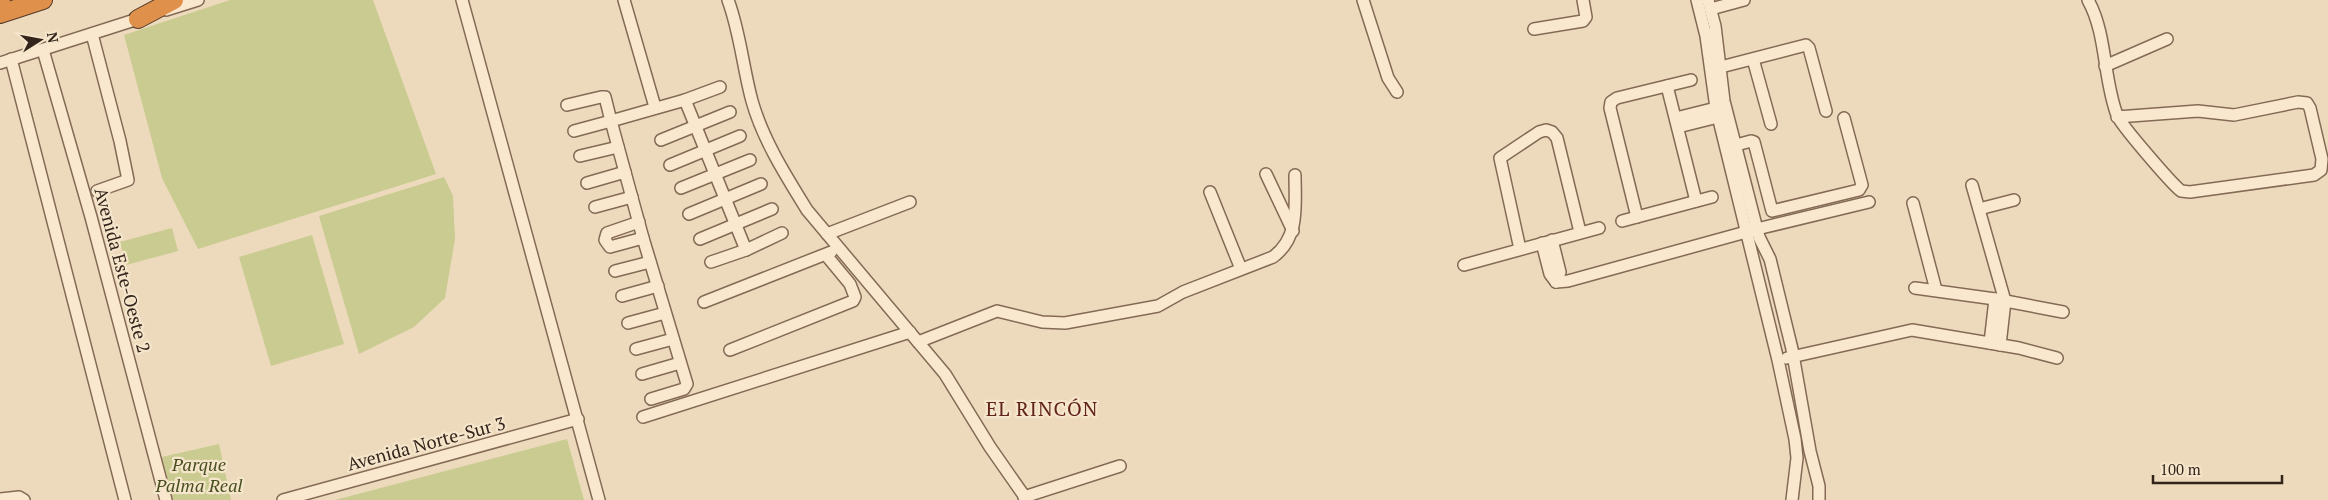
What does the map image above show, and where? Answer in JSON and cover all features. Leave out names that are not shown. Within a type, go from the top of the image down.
[{"type":"highway","points":[[0,14],[43,0]]},
{"type":"highway","points":[[138,19],[174,0]]},
{"type":"street","points":[[125,500],[6,61],[198,0]]},
{"type":"street","points":[[462,0],[599,500]]},
{"type":"street","points":[[624,0],[655,107]]},
{"type":"street","points":[[1363,0],[1388,78],[1397,92]]},
{"type":"street","points":[[1534,29],[1583,21],[1586,17],[1583,0]]},
{"type":"street","points":[[1697,0],[1724,101],[1731,146],[1752,231],[1795,439],[1797,458],[1792,500]]},
{"type":"street","points":[[1731,146],[1717,112],[1714,69],[1716,31],[1710,4],[1744,0]]},
{"type":"street","points":[[2088,0],[2098,24],[2105,66],[2117,117],[2181,191],[2190,192],[2314,175],[2321,170],[2322,159],[2307,102],[2298,102],[2234,115],[2198,111],[2117,117]]},
{"type":"street","points":[[732,1],[753,102],[775,156],[807,210],[945,374],[990,447],[1026,498],[1120,466]]},
{"type":"street","points":[[92,34],[120,141],[128,180],[97,191]]},
{"type":"street","points":[[2105,66],[2167,39]]},
{"type":"street","points":[[1714,69],[1806,45],[1809,48],[1826,111]]},
{"type":"street","name":"Avenida Este-Oeste 2","points":[[43,50],[91,217],[166,500]]},
{"type":"street","points":[[1753,58],[1771,124]]},
{"type":"street","points":[[1637,217],[1610,108],[1611,102],[1616,98],[1690,80]]},
{"type":"street","points":[[1667,86],[1696,201]]},
{"type":"street","points":[[574,131],[685,100],[720,87]]},
{"type":"street","points":[[567,105],[605,97],[643,238],[687,388],[651,399]]},
{"type":"street","points":[[685,100],[746,250]]},
{"type":"street","points":[[661,140],[730,112]]},
{"type":"street","points":[[1677,123],[1717,112]]},
{"type":"street","points":[[1731,146],[1754,142],[1772,211],[1859,190],[1862,188],[1862,185],[1844,118]]},
{"type":"street","points":[[1520,249],[1500,158],[1539,132],[1546,130],[1552,132],[1557,138],[1580,232]]},
{"type":"street","points":[[670,165],[740,136]]},
{"type":"street","points":[[580,156],[618,146]]},
{"type":"street","points":[[681,188],[750,160]]},
{"type":"street","points":[[587,182],[625,172]]},
{"type":"street","points":[[1266,174],[1293,231]]},
{"type":"street","points":[[918,342],[997,311],[1042,322],[1065,323],[1158,306],[1182,292],[1273,257],[1281,251],[1293,231],[1295,175]]},
{"type":"street","points":[[689,214],[761,184]]},
{"type":"street","points":[[1972,185],[2000,300],[1995,344]]},
{"type":"street","points":[[1210,192],[1241,270]]},
{"type":"street","points":[[594,207],[632,197]]},
{"type":"street","points":[[1622,221],[1712,197]]},
{"type":"street","points":[[1979,209],[2014,200]]},
{"type":"street","points":[[827,234],[910,202]]},
{"type":"street","points":[[1547,242],[1550,274],[1556,282],[1568,281],[1752,231],[1869,202]]},
{"type":"street","points":[[1913,203],[1936,290]]},
{"type":"street","points":[[700,239],[772,209]]},
{"type":"street","points":[[639,222],[607,233],[606,240],[610,246],[643,238]]},
{"type":"street","points":[[1464,265],[1599,228]]},
{"type":"street","points":[[1752,231],[1770,259],[1794,357],[1810,451],[1819,486],[1819,500]]},
{"type":"street","points":[[711,262],[746,250],[782,233]]},
{"type":"street","points":[[704,302],[826,254],[839,247]]},
{"type":"street","points":[[730,350],[853,301],[855,297],[850,284],[826,254]]},
{"type":"street","points":[[615,271],[650,262]]},
{"type":"street","points":[[622,296],[658,286]]},
{"type":"street","points":[[1915,288],[2000,300],[2063,312]]},
{"type":"street","points":[[628,323],[665,313]]},
{"type":"street","points":[[1778,360],[1912,330],[1995,344],[2057,358]]},
{"type":"street","points":[[643,417],[910,332]]},
{"type":"street","points":[[636,349],[673,339]]},
{"type":"street","points":[[642,374],[680,363]]},
{"type":"street","name":"Avenida Norte-Sur 3","points":[[283,500],[578,420]]},
{"type":"street","points":[[0,499],[19,497],[24,500]]},
{"type":"green space","points":[[230,0],[373,0],[436,174],[198,249],[162,178],[124,35]]},
{"type":"green space","points":[[444,177],[453,196],[455,239],[445,298],[414,327],[359,354],[319,216]]},
{"type":"green space","points":[[172,228],[178,251],[126,265],[120,242]]},
{"type":"green space","points":[[312,235],[344,344],[271,366],[239,257]]},
{"type":"green space","points":[[567,439],[584,500],[335,500]]},
{"type":"green space","name":"Parque Palma Real","points":[[219,444],[231,500],[173,500],[162,457]]},
{"type":"district","name":"EL RINCÓN","points":[[1042,408]]}]
